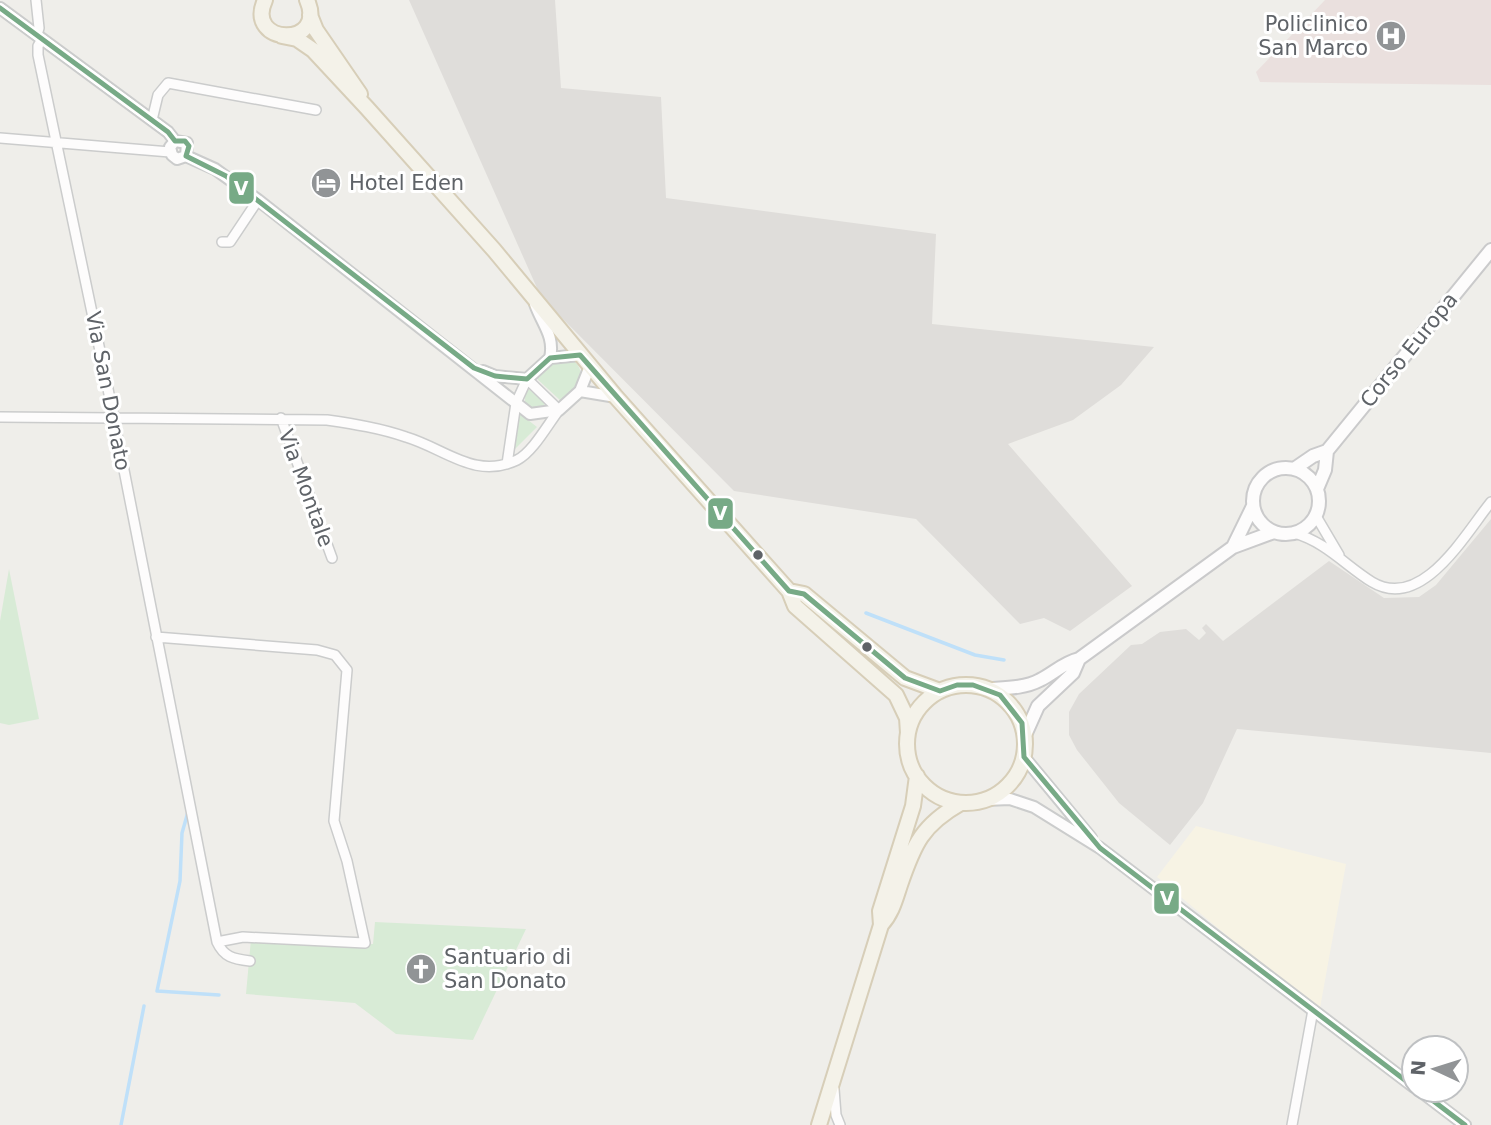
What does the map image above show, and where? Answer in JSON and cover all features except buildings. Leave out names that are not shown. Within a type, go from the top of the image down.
[{"type":"main road","points":[[263,5],[268,29],[297,39],[313,50],[367,107],[616,397],[789,591],[794,606],[896,695],[904,707],[909,755],[917,776],[936,795],[961,803],[986,800],[1011,783],[1024,757],[1025,735],[1038,706],[1073,673],[1079,659]]},
{"type":"main road","points":[[282,36],[301,31],[309,6]]},
{"type":"main road","points":[[309,6],[316,30],[356,86],[367,107]]},
{"type":"main road","name":"Corso Europa","points":[[1233,547],[1253,506],[1255,488],[1262,478],[1277,469],[1294,469],[1313,456],[1327,451],[1491,250]]},
{"type":"main road","name":"Corso Europa","points":[[1316,516],[1320,503],[1317,489],[1325,470],[1327,451]]},
{"type":"main road","points":[[1294,469],[1306,474],[1317,489]]},
{"type":"main road","points":[[1253,506],[1262,524],[1274,532]]},
{"type":"main road","points":[[1294,533],[1307,527],[1316,516]]},
{"type":"main road","name":"Corso Europa","points":[[1079,659],[1233,547],[1274,532],[1294,533]]},
{"type":"main road","points":[[789,591],[804,594],[905,678],[923,687],[940,691]]},
{"type":"main road","points":[[908,733],[919,708],[940,691],[957,685],[990,689],[1022,686],[1040,680],[1066,662],[1079,659]]},
{"type":"main road","points":[[990,689],[1017,712],[1025,735]]},
{"type":"main road","points":[[819,1125],[881,925],[880,911],[913,806],[917,776]]},
{"type":"main road","points":[[881,925],[891,914],[919,837],[925,828],[961,803]]},
{"type":"street","name":"Via San Donato","points":[[36,0],[38,50],[114,416],[217,942]]},
{"type":"street","points":[[0,8],[152,120],[175,141],[187,143],[186,156]]},
{"type":"street","points":[[152,120],[158,95],[168,83],[316,110]]},
{"type":"street","points":[[0,138],[59,145],[170,152],[177,159],[186,156],[215,169],[474,368],[545,427]]},
{"type":"street","points":[[170,152],[175,141]]},
{"type":"street","points":[[222,242],[230,242],[258,200]]},
{"type":"street","points":[[507,464],[516,403],[527,379],[550,358],[552,346],[550,334],[532,298]]},
{"type":"street","points":[[507,464],[520,458],[559,410],[580,391],[585,360],[550,358]]},
{"type":"street","points":[[474,368],[495,376],[527,379],[559,410]]},
{"type":"street","points":[[580,391],[616,397]]},
{"type":"street","points":[[530,414],[559,410]]},
{"type":"street","name":"Via Montale","points":[[0,417],[327,420],[375,428],[409,438],[475,466],[496,469],[507,464]]},
{"type":"street","name":"Via Montale","points":[[281,418],[332,558]]},
{"type":"street","points":[[1294,533],[1310,538],[1374,583],[1394,589],[1408,588],[1427,580],[1491,502]]},
{"type":"street","points":[[1316,516],[1340,557]]},
{"type":"street","points":[[156,637],[317,650],[335,655],[347,670],[334,821],[347,861],[365,943],[243,937],[234,941],[217,942],[222,952],[228,956],[250,961]]},
{"type":"street","points":[[1024,757],[1100,848]]},
{"type":"street","points":[[986,800],[1010,799],[1034,807],[1100,848],[1400,1076]]},
{"type":"street","points":[[1292,1125],[1312,1010]]},
{"type":"street","points":[[834,1077],[835,1108],[840,1125]]},
{"type":"street","points":[[1437,1104],[1465,1125]]},
{"type":"shaded area","points":[[409,0],[555,0],[561,88],[661,97],[666,198],[936,234],[932,324],[1154,347],[1121,385],[1073,420],[1008,444],[1132,586],[1070,631],[1044,618],[1020,624],[916,519],[734,491],[541,297]]},
{"type":"shaded area","name":"Policlinico San Marco","points":[[1325,0],[1491,0],[1491,85],[1260,82],[1256,72]]},
{"type":"shaded area","points":[[1491,519],[1491,753],[1237,729],[1203,803],[1170,845],[1119,803],[1077,750],[1069,735],[1069,712],[1079,694],[1131,645],[1142,644],[1160,632],[1186,629],[1199,640],[1206,633],[1202,628],[1206,624],[1223,641],[1329,561],[1384,598],[1419,597],[1436,585]]},
{"type":"shaded area","points":[[1196,826],[1346,864],[1320,1008],[1256,960],[1157,877]]},
{"type":"green space","points":[[572,359],[578,365],[581,376],[576,387],[561,401],[535,377],[552,364]]},
{"type":"green space","points":[[525,390],[530,390],[545,404],[540,408],[531,408],[525,403]]},
{"type":"green space","points":[[519,413],[537,427],[514,450]]},
{"type":"green space","points":[[9,569],[39,719],[9,725],[0,723],[0,621]]},
{"type":"green space","points":[[375,922],[526,929],[473,1040],[396,1034],[355,1003],[246,994],[251,939],[373,944]]},
{"type":"waterway","points":[[866,613],[975,655],[1004,660]]},
{"type":"waterway","points":[[188,812],[182,833],[180,881],[157,991],[219,995]]},
{"type":"waterway","points":[[121,1125],[144,1006]]},
{"type":"transit line","name":"V","points":[[0,8],[168,132],[175,141],[185,141],[189,146],[186,156],[226,176],[474,368],[495,376],[527,379],[550,358],[580,355],[789,591],[804,594],[905,678],[940,691],[957,685],[973,685],[1000,695],[1022,723],[1024,757],[1100,848],[1400,1076]]},
{"type":"transit line","name":"V","points":[[1437,1104],[1465,1125]]},
{"type":"place","name":"Policlinico San Marco","points":[[1391,36]]},
{"type":"place","name":"Hotel Eden","points":[[326,183]]},
{"type":"place","name":"Santuario di San Donato","points":[[421,969]]}]
